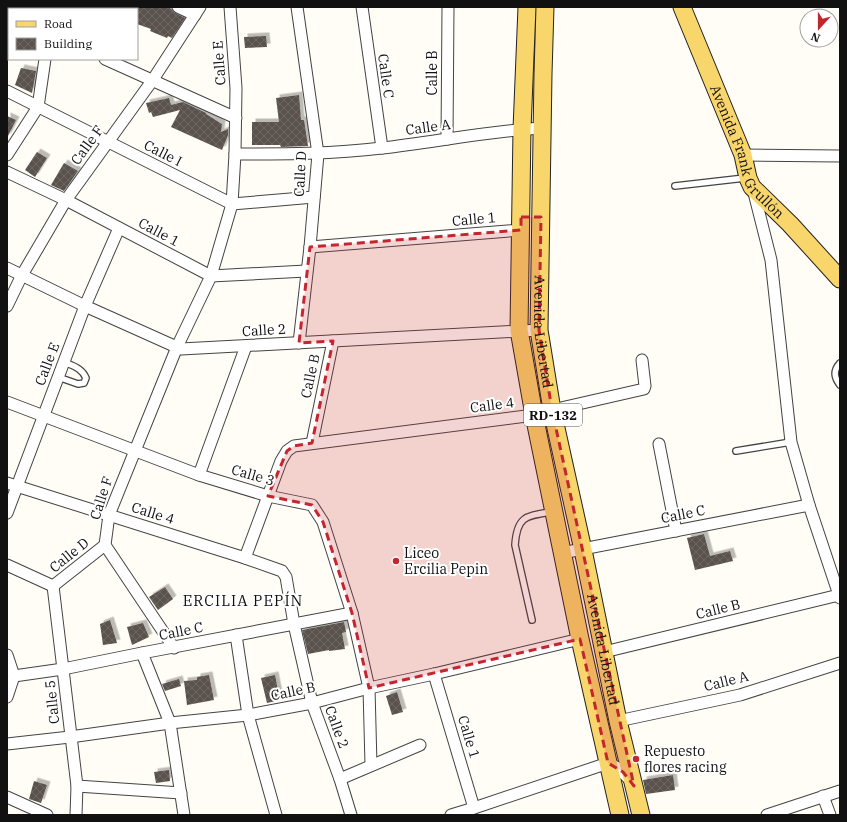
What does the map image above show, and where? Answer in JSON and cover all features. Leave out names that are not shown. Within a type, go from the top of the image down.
[{"type":"main road","name":"Avenida Libertad","points":[[527,7],[522,129],[519,330],[534,415],[562,553],[620,815]]},
{"type":"main road","name":"Avenida Libertad","points":[[545,7],[539,330],[552,410],[583,550],[618,721],[641,815]]},
{"type":"main road","name":"Avenida Frank Grullón","points":[[682,7],[743,155],[750,182],[837,271]]},
{"type":"street","points":[[178,7],[198,11]]},
{"type":"street","name":"Calle E","points":[[177,347],[210,276],[232,204],[236,154],[236,88],[230,7]]},
{"type":"street","name":"Calle D","points":[[297,7],[318,154],[310,247],[306,271],[299,343]]},
{"type":"street","name":"Calle C","points":[[362,7],[382,148]]},
{"type":"street","name":"Calle B","points":[[447,139],[448,7]]},
{"type":"street","name":"Calle F","points":[[7,306],[22,274],[66,200],[152,81],[198,11]]},
{"type":"street","points":[[7,155],[38,107],[45,60]]},
{"type":"street","name":"Calle E","points":[[107,60],[236,118]]},
{"type":"street","name":"Calle I","points":[[7,91],[232,204]]},
{"type":"street","name":"Calle A","points":[[236,154],[318,154],[382,148],[522,129],[542,128]]},
{"type":"street","points":[[743,155],[840,156]]},
{"type":"street","name":"Calle 1","points":[[7,172],[66,200],[210,276]]},
{"type":"street","points":[[750,182],[771,260],[792,442],[809,505],[836,568],[839,596]]},
{"type":"street","points":[[232,204],[314,197]]},
{"type":"street","name":"Calle 1","points":[[310,247],[521,223],[541,217]]},
{"type":"street","name":"Calle E","points":[[7,513],[12,484],[44,416],[85,306],[119,228]]},
{"type":"street","name":"Calle 2","points":[[7,268],[85,306],[181,349],[539,330]]},
{"type":"street","points":[[210,276],[306,271]]},
{"type":"street","name":"Calle B","points":[[312,444],[333,341]]},
{"type":"street","points":[[199,475],[246,346]]},
{"type":"street","name":"Calle F","points":[[105,545],[109,515],[134,450],[177,347]]},
{"type":"street","name":"Calle 4","points":[[312,444],[534,415],[644,389],[645,386],[642,360]]},
{"type":"street","name":"Calle 3","points":[[7,402],[199,475],[268,496],[312,505],[323,522],[352,613],[369,688],[371,766]]},
{"type":"street","points":[[245,558],[281,461],[287,451],[294,446],[312,444]]},
{"type":"street","points":[[659,444],[676,531]]},
{"type":"street","name":"Calle 4","points":[[12,484],[245,558],[282,571],[286,577]]},
{"type":"street","name":"Calle C","points":[[562,553],[809,505]]},
{"type":"street","points":[[105,545],[174,648]]},
{"type":"street","name":"Calle D","points":[[7,565],[53,586],[105,545]]},
{"type":"street","name":"Calle 2","points":[[286,577],[294,624],[312,703],[340,779],[351,815]]},
{"type":"street","name":"Calle 5","points":[[53,586],[64,670],[76,786],[76,815]]},
{"type":"street","name":"Calle B","points":[[604,652],[839,596]]},
{"type":"street","name":"Calle C","points":[[14,676],[64,670],[142,653],[352,613]]},
{"type":"street","points":[[236,635],[248,715],[276,815]]},
{"type":"street","name":"Calle B","points":[[7,744],[170,723],[248,715],[312,703],[369,688],[580,639]]},
{"type":"street","points":[[142,653],[170,723],[184,815]]},
{"type":"street","points":[[7,655],[14,676],[7,694]]},
{"type":"street","name":"Calle A","points":[[618,721],[740,695],[840,662]]},
{"type":"street","name":"Calle 1","points":[[434,674],[474,808]]},
{"type":"street","points":[[340,779],[420,745]]},
{"type":"street","points":[[451,815],[608,763],[623,772],[634,786]]},
{"type":"street","points":[[76,786],[181,793]]},
{"type":"street","points":[[767,815],[840,791]]},
{"type":"street","points":[[823,796],[830,815]]},
{"type":"street","points":[[7,797],[47,815]]},
{"type":"lane","points":[[675,186],[750,182]]},
{"type":"lane","points":[[58,377],[78,384],[84,383],[86,378],[84,372],[79,368],[64,362]]},
{"type":"lane","points":[[840,363],[836,368],[835,374],[840,385]]},
{"type":"lane","points":[[736,451],[792,442]]},
{"type":"lane","points":[[532,620],[515,545],[516,532],[521,522],[530,516],[554,512]]},
{"type":"highlighted area","points":[[521,217],[541,217],[539,330],[552,410],[634,786],[623,772],[608,763],[580,639],[369,688],[352,613],[323,522],[312,505],[268,496],[287,451],[294,446],[312,443],[333,341],[299,343],[310,247],[521,230]]},
{"type":"building","points":[[169,7],[175,13],[185,18],[172,38],[168,36],[167,38],[150,31],[151,29],[138,24],[137,8]]},
{"type":"building","points":[[266,36],[267,47],[245,48],[244,37]]},
{"type":"building","points":[[21,68],[36,71],[32,93],[15,85]]},
{"type":"building","points":[[299,95],[301,120],[304,120],[308,146],[281,147],[280,145],[252,145],[252,122],[279,122],[276,98]]},
{"type":"building","points":[[169,98],[171,105],[183,102],[206,113],[222,124],[221,132],[228,129],[228,135],[222,150],[171,127],[180,110],[153,117],[151,112],[149,113],[146,103]]},
{"type":"building","points":[[7,116],[16,120],[7,138]]},
{"type":"building","points":[[37,152],[47,158],[35,177],[25,170]]},
{"type":"building","points":[[64,163],[78,171],[64,191],[51,185]]},
{"type":"building","points":[[704,534],[710,556],[730,551],[733,561],[695,570],[687,538]]},
{"type":"building","points":[[165,587],[173,599],[158,610],[149,597]]},
{"type":"building","points":[[110,620],[117,643],[103,645],[100,624]]},
{"type":"building","points":[[344,622],[346,632],[342,633],[345,649],[308,654],[302,630]]},
{"type":"building","points":[[143,623],[149,637],[132,645],[127,627]]},
{"type":"building","points":[[209,675],[214,700],[187,705],[184,681],[197,680],[197,677]]},
{"type":"building","points":[[275,675],[280,700],[267,703],[261,678]]},
{"type":"building","points":[[179,679],[181,686],[165,691],[162,684]]},
{"type":"building","points":[[397,692],[403,712],[392,715],[386,696]]},
{"type":"building","points":[[169,770],[170,781],[156,783],[154,772]]},
{"type":"building","points":[[673,775],[675,790],[646,794],[643,780]]},
{"type":"building","points":[[34,781],[47,785],[41,803],[29,799]]},
{"type":"place","name":"Liceo Ercilia Pepin","points":[[396,561]]},
{"type":"place","name":"Repuesto flores racing","points":[[636,759]]},
{"type":"district","name":"ERCILIA PEPÍN","points":[[243,600]]}]
